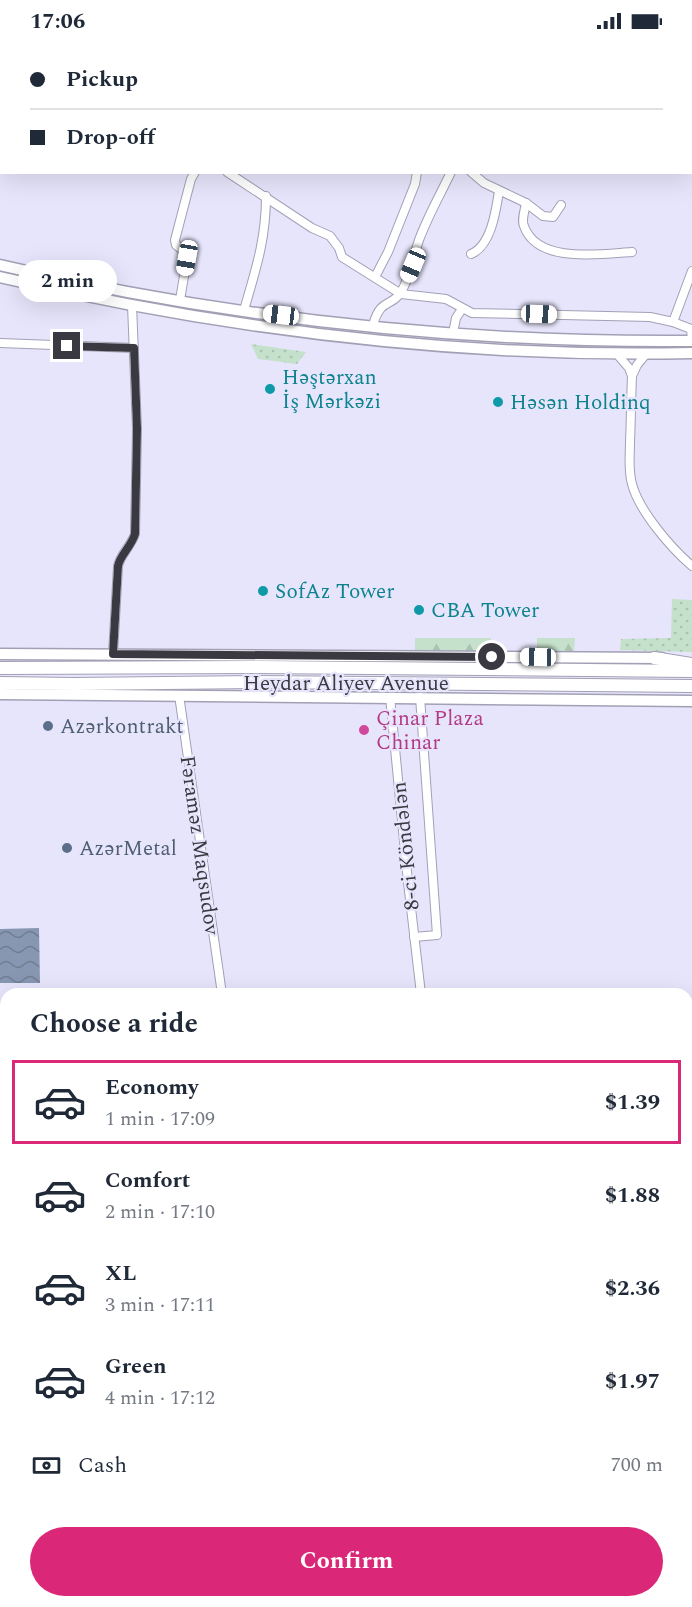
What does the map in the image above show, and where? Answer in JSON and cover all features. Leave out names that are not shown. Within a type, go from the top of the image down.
[{"type":"highway","points":[[654,658],[692,664]]},
{"type":"highway","name":"Heydar Aliyev Avenue","points":[[0,668],[257,667],[692,671]]},
{"type":"highway","name":"Heydar Aliyev Avenue","points":[[0,683],[268,682],[692,688]]},
{"type":"main road","points":[[0,265],[180,300],[374,326],[562,340],[692,341]]},
{"type":"main road","points":[[0,277],[132,305],[229,322],[325,334],[418,343],[561,352],[692,353]]},
{"type":"main road","points":[[50,289],[53,277]]},
{"type":"main road","points":[[561,352],[562,340]]},
{"type":"main road","points":[[0,654],[692,659]]},
{"type":"main road","points":[[0,694],[692,701]]},
{"type":"street","points":[[180,300],[187,258],[185,252],[176,245],[175,240],[194,174]]},
{"type":"street","points":[[230,174],[312,228],[330,236],[339,248],[342,257],[401,294],[446,299],[472,313],[650,317],[691,329],[692,341]]},
{"type":"street","points":[[375,277],[388,252],[416,174]]},
{"type":"street","points":[[374,326],[380,307],[401,294],[413,265],[418,242],[450,174]]},
{"type":"street","points":[[474,174],[499,191],[526,203],[548,218],[553,217],[561,205]]},
{"type":"street","points":[[471,254],[478,251],[485,242],[496,209],[499,191]]},
{"type":"street","points":[[244,310],[265,231],[266,196]]},
{"type":"street","points":[[526,203],[523,226],[533,241],[545,250],[581,255],[632,252]]},
{"type":"street","points":[[673,322],[692,271]]},
{"type":"street","points":[[113,654],[119,560],[131,546],[135,534],[137,429],[132,305]]},
{"type":"street","points":[[453,333],[456,318],[462,309]]},
{"type":"street","points":[[0,343],[134,348]]},
{"type":"street","points":[[616,353],[630,368],[632,376],[631,483],[639,500],[671,547],[692,566]]},
{"type":"street","points":[[632,376],[646,354]]},
{"type":"street","name":"Fəraməz Maqsudov","points":[[179,695],[221,988]]},
{"type":"street","name":"8-ci Köndələn","points":[[390,697],[420,988]]},
{"type":"street","points":[[414,937],[437,935],[420,697]]},
{"type":"green space","points":[[251,344],[306,352],[297,364],[258,359]]},
{"type":"green space","points":[[672,599],[692,600],[692,652],[620,650],[621,639],[671,638]]},
{"type":"green space","points":[[415,638],[491,638],[491,651],[415,650]]},
{"type":"green space","points":[[537,638],[575,638],[574,651],[537,650]]},
{"type":"water","points":[[39,928],[40,983],[0,983],[0,929]]},
{"type":"place","name":"Həştərxan İş Mərkəzi","points":[[270,389]]},
{"type":"place","name":"Həsən Holdinq","points":[[498,402]]},
{"type":"place","name":"SofAz Tower","points":[[263,591]]},
{"type":"place","name":"CBA Tower","points":[[419,610]]},
{"type":"place","name":"Azərkontrakt","points":[[48,726]]},
{"type":"place","name":"Çinar Plaza Chinar","points":[[364,730]]},
{"type":"place","name":"AzərMetal","points":[[67,848]]},
{"type":"route","points":[[67,346],[134,348],[137,429],[135,534],[131,546],[119,560],[113,654],[492,657]]}]
